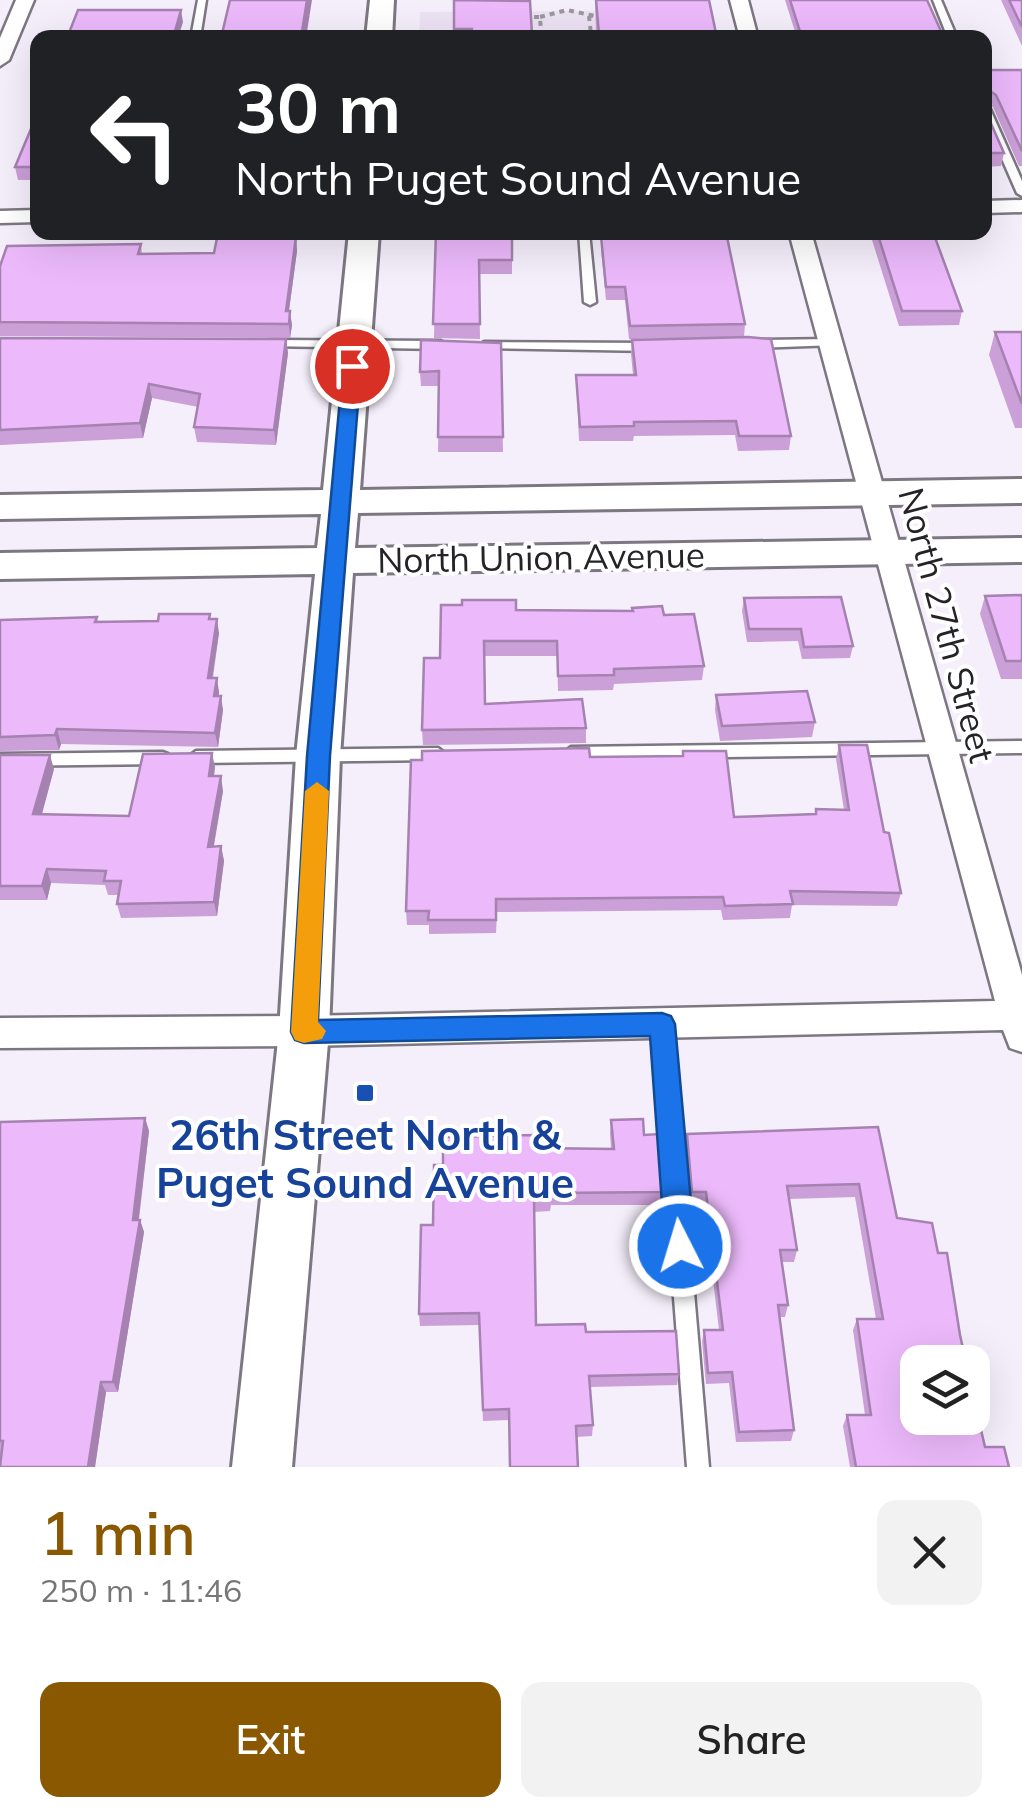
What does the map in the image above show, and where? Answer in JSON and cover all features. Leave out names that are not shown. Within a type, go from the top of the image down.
[{"type":"street","points":[[0,0],[49,0]]},
{"type":"street","points":[[0,60],[26,0]]},
{"type":"street","points":[[380,30],[382,0]]},
{"type":"street","points":[[740,0],[747,30]]},
{"type":"street","points":[[992,207],[1022,206]]},
{"type":"street","points":[[0,217],[30,216]]},
{"type":"street","points":[[262,1467],[304,1032],[318,756],[363,240]]},
{"type":"street","name":"North 27th Street","points":[[802,240],[1020,1022]]},
{"type":"street","name":"North Union Avenue","points":[[0,507],[1022,491]]},
{"type":"street","name":"North Union Avenue","points":[[0,566],[1022,550]]},
{"type":"street","points":[[0,1033],[1020,1022]]},
{"type":"lane","points":[[196,30],[202,0]]},
{"type":"lane","points":[[936,0],[949,30]]},
{"type":"lane","points":[[992,126],[1022,193]]},
{"type":"lane","points":[[585,240],[590,302]]},
{"type":"lane","points":[[734,345],[832,343]]},
{"type":"lane","points":[[256,344],[448,345]]},
{"type":"lane","points":[[466,345],[674,346]]},
{"type":"lane","points":[[553,753],[1022,747]]},
{"type":"lane","points":[[0,760],[455,754]]},
{"type":"lane","points":[[662,1024],[698,1467]]},
{"type":"path","points":[[520,17],[567,10],[592,16],[594,30]]},
{"type":"path","points":[[540,17],[541,30]]},
{"type":"shaded area","points":[[703,10],[708,30],[419,30],[420,12]]},
{"type":"building","points":[[230,0],[307,0],[302,30],[223,30]]},
{"type":"building","points":[[454,0],[530,1],[532,30],[454,29]]},
{"type":"building","points":[[596,0],[709,0],[715,30],[599,30]]},
{"type":"building","points":[[790,0],[927,0],[940,30],[799,30]]},
{"type":"building","points":[[1009,0],[1022,0],[1022,27]]},
{"type":"building","points":[[78,10],[181,10],[175,30],[70,30]]},
{"type":"building","points":[[992,70],[1022,70],[1022,151],[992,92]]},
{"type":"building","points":[[992,126],[1004,153],[992,153]]},
{"type":"building","points":[[30,131],[30,167],[15,167]]},
{"type":"building","points":[[217,240],[296,240],[286,311],[290,311],[289,324],[0,322],[0,266],[7,246],[141,244],[138,254],[214,253]]},
{"type":"building","points":[[436,240],[512,240],[512,260],[479,260],[480,324],[433,324]]},
{"type":"building","points":[[601,240],[728,240],[745,324],[630,326],[625,287],[606,287]]},
{"type":"building","points":[[880,240],[936,240],[962,311],[902,311]]},
{"type":"building","points":[[995,332],[1022,332],[1022,404]]},
{"type":"building","points":[[0,338],[286,339],[274,430],[194,427],[200,394],[149,384],[140,423],[0,430]]},
{"type":"building","points":[[771,339],[791,436],[739,436],[736,421],[580,427],[576,375],[636,375],[632,340]]},
{"type":"building","points":[[421,340],[501,343],[503,437],[438,437],[439,371],[420,372]]},
{"type":"building","points":[[1022,595],[1022,661],[1006,661],[985,596]]},
{"type":"building","points":[[841,597],[853,646],[804,647],[801,629],[749,629],[744,598]]},
{"type":"building","points":[[462,600],[516,600],[516,610],[633,611],[632,608],[662,606],[664,615],[694,614],[704,666],[614,669],[614,675],[558,676],[557,641],[484,641],[485,704],[582,699],[586,728],[422,730],[424,658],[440,658],[441,605],[462,605]]},
{"type":"building","points":[[159,614],[210,614],[209,619],[217,619],[208,678],[217,678],[214,696],[221,696],[215,733],[57,729],[55,735],[0,737],[0,620],[97,617],[95,622],[158,621]]},
{"type":"building","points":[[807,691],[815,722],[722,726],[716,695]]},
{"type":"building","points":[[839,745],[867,745],[901,893],[790,891],[793,904],[725,906],[723,897],[496,899],[496,920],[428,920],[429,911],[406,911],[411,760],[422,760],[422,751],[589,748],[590,757],[683,756],[683,751],[726,751],[734,817],[816,814],[816,809],[849,810]]},
{"type":"building","points":[[212,753],[209,776],[221,776],[208,847],[221,846],[214,902],[117,904],[121,881],[104,881],[106,871],[47,869],[42,886],[0,886],[0,755],[50,755],[33,814],[129,816],[143,754]]},
{"type":"building","points":[[145,1118],[133,1220],[140,1220],[113,1382],[101,1382],[88,1467],[0,1467],[0,1122]]},
{"type":"building","points":[[643,1119],[644,1135],[660,1134],[665,1192],[551,1193],[551,1199],[534,1199],[536,1325],[585,1324],[586,1332],[676,1331],[679,1374],[589,1376],[593,1425],[576,1426],[578,1467],[510,1467],[509,1409],[483,1410],[479,1313],[419,1314],[421,1225],[433,1225],[434,1165],[443,1165],[443,1137],[537,1135],[537,1148],[614,1149],[611,1120]]},
{"type":"building","points":[[878,1127],[897,1218],[932,1223],[938,1253],[947,1253],[962,1345],[900,1345],[900,1435],[982,1435],[985,1447],[1004,1447],[1009,1467],[856,1467],[847,1415],[871,1415],[857,1319],[883,1319],[859,1184],[787,1186],[797,1250],[780,1250],[788,1305],[778,1305],[794,1430],[739,1432],[732,1372],[708,1373],[704,1330],[723,1330],[706,1192],[692,1192],[687,1134]]},
{"type":"slow traffic","points":[[313,1031],[304,1032],[317,791]]},
{"type":"place","name":"26th Street North & Puget Sound Avenue","points":[[365,1093]]},
{"type":"route","points":[[352,366],[318,756],[304,1032],[662,1024],[680,1246]]}]
